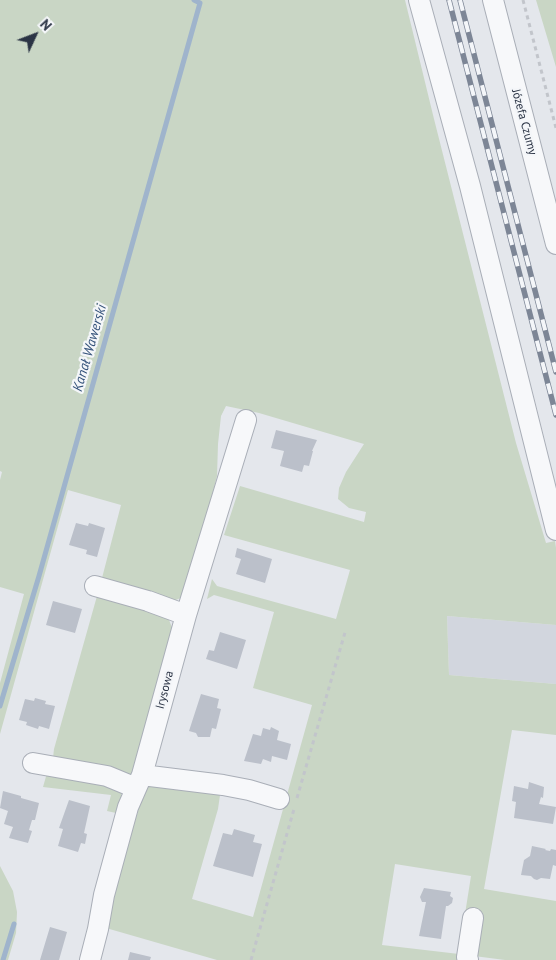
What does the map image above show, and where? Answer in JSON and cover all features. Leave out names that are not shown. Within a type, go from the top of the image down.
[{"type":"street","points":[[419,0],[472,195],[556,530]]},
{"type":"street","name":"Józefa Czumy","points":[[492,0],[556,244]]},
{"type":"street","name":"Irysowa","points":[[90,960],[106,886],[128,807],[139,782],[186,615],[246,420]]},
{"type":"street","points":[[95,586],[148,600],[186,615]]},
{"type":"street","points":[[33,763],[139,782],[223,785],[279,799]]},
{"type":"street","points":[[468,960],[472,918]]},
{"type":"path","points":[[523,0],[556,128]]},
{"type":"shaded area","points":[[447,616],[556,625],[556,684],[449,675]]},
{"type":"green space","points":[[0,0],[405,0],[516,443],[546,543],[555,541],[556,625],[447,616],[449,675],[556,684],[556,735],[512,730],[484,889],[556,901],[556,960],[505,960],[474,956],[465,914],[471,876],[395,864],[382,945],[459,954],[460,960],[217,960],[106,928],[110,906],[144,791],[147,787],[157,785],[220,795],[218,809],[192,899],[253,917],[312,705],[253,688],[274,612],[214,595],[207,599],[212,579],[217,586],[336,619],[350,570],[224,535],[240,486],[364,522],[366,512],[349,508],[338,499],[339,488],[346,472],[364,444],[259,413],[226,406],[221,416],[217,476],[187,592],[183,597],[171,602],[102,578],[121,505],[68,490],[0,734],[0,683],[24,594],[0,587],[0,480],[2,472],[0,471]]},
{"type":"green space","points":[[536,0],[556,0],[556,67]]},
{"type":"green space","points":[[97,596],[167,615],[173,630],[137,767],[130,777],[53,758]]},
{"type":"green space","points":[[47,773],[111,785],[121,791],[122,800],[116,813],[107,811],[111,795],[43,787]]},
{"type":"green space","points":[[0,866],[13,891],[17,912],[16,933],[8,960],[0,960]]},
{"type":"building","points":[[276,430],[317,440],[312,451],[309,466],[304,465],[302,472],[280,466],[284,451],[271,448]]},
{"type":"building","points":[[76,523],[88,526],[89,523],[105,528],[97,557],[86,554],[87,550],[69,545]]},
{"type":"building","points":[[237,548],[272,559],[265,583],[236,574],[241,559],[235,557]]},
{"type":"building","points":[[53,601],[82,609],[75,633],[46,625]]},
{"type":"building","points":[[220,632],[246,640],[237,669],[206,659],[209,650],[214,651]]},
{"type":"building","points":[[201,694],[219,699],[217,708],[221,709],[216,729],[212,728],[210,737],[198,737],[196,733],[189,731]]},
{"type":"building","points":[[35,698],[46,701],[45,704],[55,706],[49,729],[39,726],[38,729],[26,725],[27,722],[19,720],[25,699],[34,701]]},
{"type":"building","points":[[271,727],[279,731],[277,740],[291,744],[287,760],[272,756],[271,762],[263,759],[261,764],[244,761],[253,734],[261,736],[263,728],[270,730]]},
{"type":"building","points":[[529,782],[544,787],[543,798],[541,797],[539,804],[556,807],[553,824],[514,818],[516,802],[512,801],[514,786],[528,789]]},
{"type":"building","points":[[3,791],[39,803],[35,820],[32,820],[29,830],[32,831],[28,843],[9,838],[13,827],[4,824],[8,811],[0,808]]},
{"type":"building","points":[[69,800],[90,806],[84,833],[87,834],[85,844],[81,843],[78,852],[58,846],[63,829],[59,828]]},
{"type":"building","points":[[234,829],[255,835],[253,842],[262,844],[253,877],[213,866],[223,833],[232,835]]},
{"type":"building","points":[[532,846],[550,851],[551,849],[556,850],[556,866],[553,865],[550,879],[541,878],[537,880],[531,876],[521,875],[524,860],[530,856]]},
{"type":"building","points":[[424,888],[451,892],[450,896],[453,898],[452,903],[446,906],[441,939],[419,936],[426,902],[422,902],[420,897]]},
{"type":"building","points":[[50,927],[67,932],[59,960],[40,960]]},
{"type":"building","points":[[130,952],[151,957],[150,960],[128,960]]},
{"type":"waterway","name":"Kanał Wawerski","points":[[0,706],[39,576],[200,3],[194,0]]},
{"type":"waterway","name":"Kanał Wawerski","points":[[3,960],[14,924]]},
{"type":"railway","points":[[449,0],[556,415]]},
{"type":"railway","points":[[460,0],[556,372]]}]
